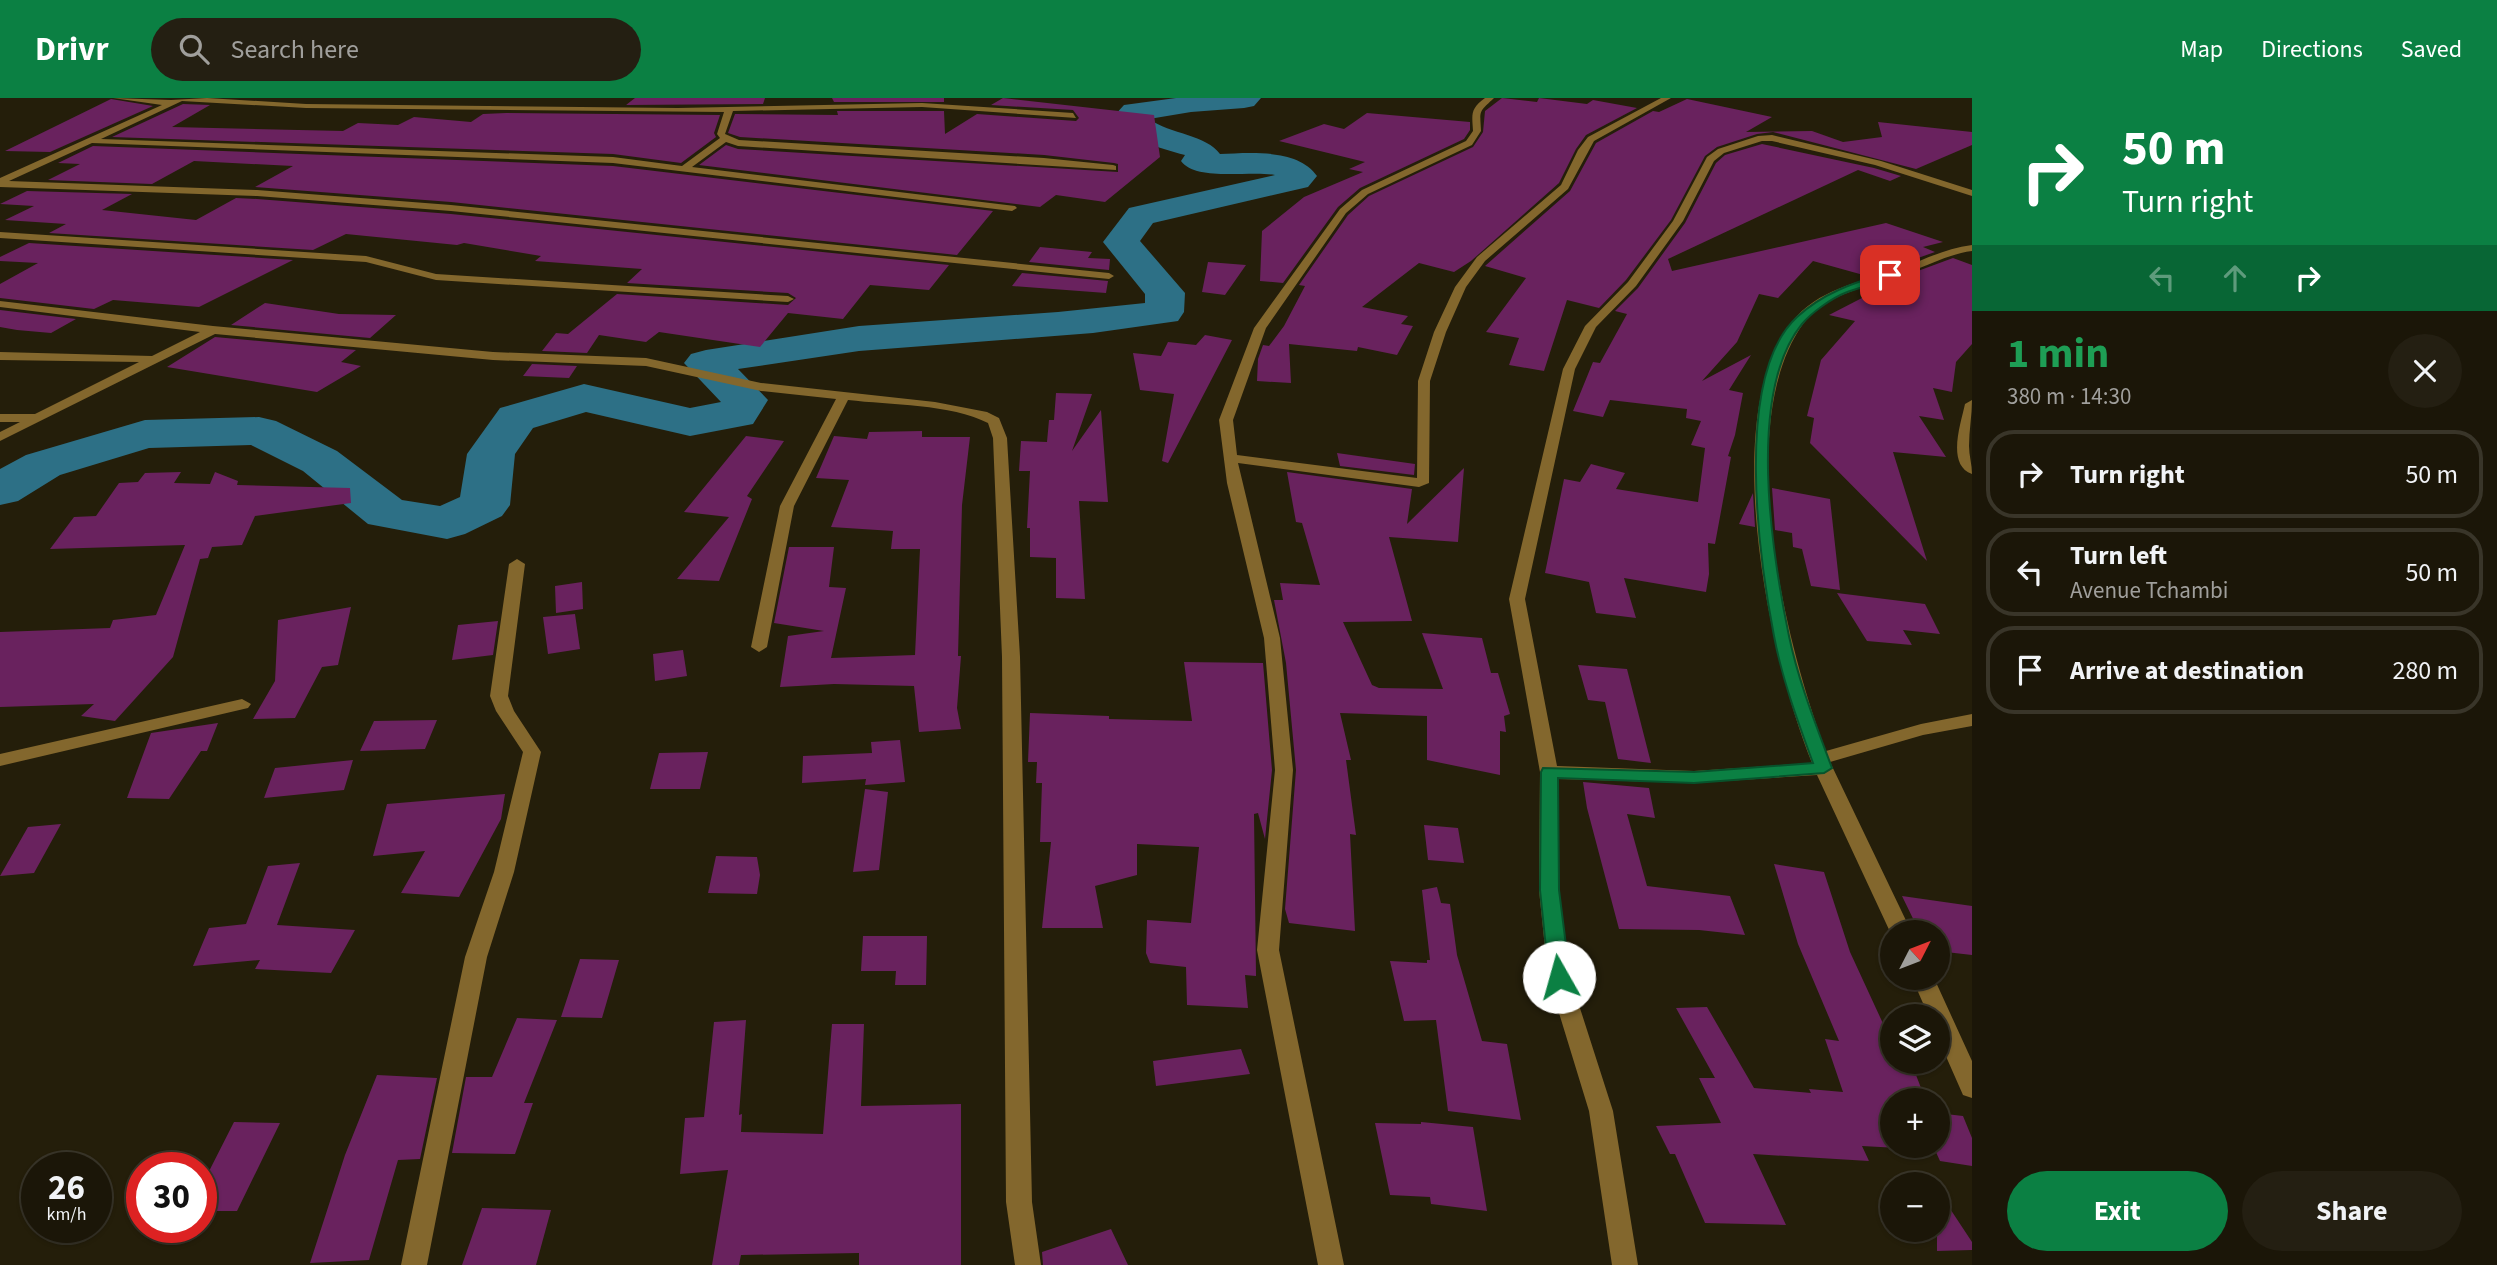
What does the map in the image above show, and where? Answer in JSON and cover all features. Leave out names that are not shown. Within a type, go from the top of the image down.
[{"type":"street","points":[[117,98],[306,106],[729,110],[922,105],[1073,116]]},
{"type":"street","points":[[1331,1265],[1268,950],[1284,770],[1272,638],[1234,483],[1226,420],[1260,328],[1343,211],[1365,192],[1469,143],[1476,137],[1479,127],[1474,116],[1479,106],[1490,98]]},
{"type":"street","points":[[1231,458],[1419,483],[1424,480],[1424,381],[1440,332],[1461,287],[1481,259],[1565,187],[1581,152],[1591,139],[1667,98]]},
{"type":"street","points":[[0,183],[179,100]]},
{"type":"street","points":[[724,139],[721,130],[729,110]]},
{"type":"street","points":[[1625,1265],[1601,1111],[1559,977],[1549,890],[1549,772],[1517,599],[1569,369],[1591,326],[1632,284],[1678,221],[1710,159],[1721,151],[1760,138],[1772,138],[1878,163],[1972,193]]},
{"type":"street","points":[[683,169],[724,139],[759,145],[992,157],[1113,168]]},
{"type":"street","points":[[94,141],[613,160],[1012,208]]},
{"type":"street","points":[[0,183],[257,193],[438,207],[1109,276]]},
{"type":"street","points":[[0,235],[366,259],[436,277],[788,299]]},
{"type":"street","points":[[1895,920],[1822,763],[1782,637],[1764,517],[1762,428],[1777,354],[1799,320],[1838,291],[1916,267],[1958,249],[1972,248]]},
{"type":"street","points":[[0,304],[213,330],[516,358],[646,362],[761,387],[935,406],[982,415],[994,421],[1000,438],[1011,657],[1019,1202],[1028,1265]]},
{"type":"street","points":[[0,437],[213,330]]},
{"type":"street","points":[[0,356],[155,359]]},
{"type":"street","points":[[759,647],[787,506],[844,396]]},
{"type":"street","points":[[1972,404],[1962,448],[1972,470]]},
{"type":"street","points":[[0,418],[38,418]]},
{"type":"street","points":[[414,1265],[475,957],[504,872],[532,752],[527,739],[502,710],[499,696],[517,564]]},
{"type":"street","points":[[0,760],[242,705]]},
{"type":"street","points":[[1549,772],[1694,778],[1822,763],[1921,730],[1972,720]]},
{"type":"street","points":[[1928,990],[1972,1088]]},
{"type":"building","points":[[635,98],[765,98],[763,104],[626,105]]},
{"type":"building","points":[[832,98],[944,98],[944,102],[834,102]]},
{"type":"building","points":[[1003,98],[1154,115],[1160,157],[1105,202],[1056,195],[1040,207],[699,165],[726,145],[738,149],[1118,172],[1118,164],[1114,163],[1044,155],[740,137],[728,133],[735,114],[838,115],[837,111],[944,111],[945,134],[977,114],[1076,121],[1079,118],[1073,110],[991,105]]},
{"type":"building","points":[[1502,98],[1537,102],[1539,98],[1587,104],[1593,100],[1637,108],[1586,135],[1559,183],[1471,261],[1454,272],[1419,263],[1362,307],[1408,316],[1401,324],[1413,326],[1397,355],[1358,347],[1357,351],[1289,344],[1291,383],[1257,381],[1258,359],[1263,345],[1269,346],[1284,326],[1305,286],[1299,285],[1348,215],[1369,196],[1473,147],[1483,132],[1485,111]]},
{"type":"building","points":[[111,99],[153,106],[50,152],[5,151]]},
{"type":"building","points":[[1687,99],[1772,117],[1746,132],[1812,131],[1843,142],[1882,137],[1878,122],[1972,132],[1972,145],[1916,169],[1773,132],[1757,134],[1717,147],[1705,156],[1671,220],[1626,280],[1599,308],[1567,300],[1544,371],[1509,365],[1519,338],[1486,332],[1526,278],[1485,266],[1570,191],[1596,143],[1653,111],[1659,112]]},
{"type":"building","points":[[183,104],[210,105],[172,127],[343,131],[358,123],[398,125],[414,117],[471,122],[483,114],[506,113],[720,115],[714,133],[716,137],[681,163],[613,154],[112,137]]},
{"type":"building","points":[[1367,113],[1470,122],[1470,130],[1464,139],[1360,188],[1338,207],[1283,283],[1260,281],[1262,231],[1304,197],[1363,172],[1349,169],[1365,162],[1279,141],[1324,124],[1344,129]]},
{"type":"building","points":[[1762,144],[1901,176],[1890,181],[1858,170],[1668,259],[1672,271],[1886,223],[1943,242],[1923,247],[1935,252],[1867,276],[1813,261],[1778,298],[1759,294],[1737,342],[1702,381],[1751,355],[1729,390],[1743,393],[1728,456],[1731,457],[1715,544],[1708,543],[1709,574],[1706,592],[1624,578],[1636,618],[1596,613],[1589,582],[1545,573],[1564,479],[1580,482],[1591,464],[1625,473],[1616,489],[1698,502],[1705,448],[1691,445],[1701,421],[1686,418],[1687,409],[1610,400],[1603,417],[1573,411],[1593,362],[1600,363],[1627,314],[1615,311],[1638,288],[1685,223],[1716,163],[1725,155]]},
{"type":"building","points":[[93,146],[613,166],[993,211],[957,255],[451,202],[255,187],[293,166],[194,161],[152,184],[48,180],[80,164],[58,163]]},
{"type":"building","points":[[27,191],[132,194],[102,210],[196,220],[236,198],[257,199],[451,214],[949,265],[929,290],[870,285],[843,319],[788,313],[760,347],[659,332],[646,342],[599,335],[587,353],[542,351],[556,333],[568,334],[617,294],[788,305],[796,298],[788,293],[627,283],[642,269],[535,261],[541,256],[464,243],[457,245],[346,234],[313,250],[49,233],[66,224],[5,220],[34,206],[0,204]]},
{"type":"building","points":[[29,243],[293,260],[199,307],[113,300],[94,309],[0,298],[0,284],[38,263],[0,261],[0,257]]},
{"type":"building","points":[[1040,247],[1092,252],[1088,258],[1110,259],[1109,270],[1029,262]]},
{"type":"building","points":[[1953,258],[1972,265],[1972,344],[1956,362],[1952,392],[1933,388],[1944,420],[1919,416],[1946,457],[1893,452],[1927,561],[1810,443],[1814,418],[1807,416],[1821,360],[1855,321],[1829,315],[1891,283],[1888,282]]},
{"type":"building","points":[[1208,262],[1246,265],[1225,295],[1202,292]]},
{"type":"building","points":[[1022,273],[1108,281],[1106,293],[1012,286]]},
{"type":"building","points":[[265,303],[339,314],[396,315],[370,338],[231,325]]},
{"type":"building","points":[[0,310],[76,319],[51,333],[17,330],[0,327]]},
{"type":"building","points":[[1205,335],[1232,340],[1168,463],[1162,461],[1174,394],[1140,390],[1133,353],[1161,356],[1168,342],[1196,345]]},
{"type":"building","points":[[215,337],[356,350],[341,362],[361,366],[317,392],[167,367]]},
{"type":"building","points":[[532,364],[577,366],[569,378],[523,376]]},
{"type":"building","points":[[1056,393],[1092,394],[1072,451],[1101,410],[1108,502],[1079,501],[1085,599],[1056,598],[1056,558],[1030,557],[1030,528],[1027,528],[1030,471],[1019,471],[1021,441],[1047,442],[1049,420],[1054,420]]},
{"type":"building","points":[[922,431],[922,437],[970,437],[962,505],[958,656],[961,656],[957,708],[961,729],[919,732],[914,686],[834,684],[780,687],[788,636],[824,631],[774,623],[789,547],[834,547],[829,587],[846,588],[831,658],[915,655],[920,549],[891,549],[893,531],[831,527],[849,480],[816,478],[834,436],[867,439],[869,432]]},
{"type":"building","points":[[746,436],[784,441],[747,496],[752,499],[719,581],[677,579],[729,517],[684,512]]},
{"type":"building","points":[[1337,453],[1415,464],[1414,475],[1340,466]]},
{"type":"building","points":[[1464,468],[1458,542],[1389,537],[1412,621],[1343,622],[1372,685],[1379,688],[1443,689],[1422,633],[1482,638],[1491,673],[1498,673],[1510,714],[1504,716],[1506,732],[1500,731],[1500,775],[1427,760],[1427,716],[1340,713],[1351,760],[1346,760],[1356,835],[1350,834],[1355,931],[1289,923],[1285,909],[1296,770],[1286,663],[1274,600],[1283,600],[1280,583],[1320,585],[1302,523],[1296,522],[1287,472],[1412,489],[1407,524]]},
{"type":"building","points":[[181,472],[174,483],[210,484],[215,472],[238,481],[237,485],[350,488],[351,503],[255,516],[242,545],[212,547],[208,558],[200,559],[173,657],[115,721],[81,716],[94,704],[0,707],[0,632],[110,628],[113,620],[156,615],[185,545],[50,549],[74,517],[96,516],[119,483],[138,482],[145,473]]},
{"type":"building","points":[[1772,488],[1830,499],[1840,590],[1811,586],[1802,549],[1793,547],[1792,533],[1775,530]]},
{"type":"building","points":[[1753,493],[1755,527],[1739,524]]},
{"type":"building","points":[[582,582],[583,609],[556,613],[555,586]]},
{"type":"building","points":[[1837,593],[1925,604],[1940,634],[1903,630],[1912,645],[1867,641]]},
{"type":"building","points":[[351,607],[338,665],[322,667],[295,718],[253,719],[275,681],[278,620]]},
{"type":"building","points":[[575,614],[580,649],[548,654],[543,617]]},
{"type":"building","points":[[498,621],[493,655],[452,660],[458,625]]},
{"type":"building","points":[[683,650],[687,676],[655,681],[653,654]]},
{"type":"building","points":[[1184,662],[1263,663],[1272,770],[1265,839],[1258,813],[1254,814],[1256,976],[1245,975],[1248,1008],[1187,1005],[1186,967],[1150,963],[1146,953],[1147,920],[1191,923],[1199,847],[1137,844],[1137,875],[1095,886],[1103,928],[1042,928],[1051,842],[1040,842],[1042,783],[1036,783],[1037,762],[1028,762],[1030,713],[1192,721]]},
{"type":"building","points":[[1578,665],[1627,669],[1651,763],[1618,759],[1605,702],[1588,700]]},
{"type":"building","points":[[437,720],[425,749],[360,751],[374,721]]},
{"type":"building","points":[[218,723],[207,751],[201,751],[169,799],[127,798],[151,733]]},
{"type":"building","points":[[900,740],[905,782],[865,785],[866,779],[802,783],[803,756],[872,753],[871,742]]},
{"type":"building","points":[[708,752],[700,789],[650,789],[659,753]]},
{"type":"building","points":[[353,760],[344,790],[264,798],[275,768]]},
{"type":"building","points":[[1583,782],[1649,788],[1655,818],[1627,814],[1647,886],[1730,896],[1745,935],[1699,930],[1619,929],[1587,808]]},
{"type":"building","points":[[865,789],[888,792],[879,870],[853,872]]},
{"type":"building","points":[[505,794],[501,819],[459,897],[401,893],[425,851],[373,856],[387,804]]},
{"type":"building","points":[[61,824],[34,873],[0,876],[28,827]]},
{"type":"building","points":[[1424,825],[1458,828],[1464,863],[1428,860]]},
{"type":"building","points":[[716,856],[757,857],[760,875],[757,894],[708,893]]},
{"type":"building","points":[[300,863],[277,925],[355,930],[331,973],[255,969],[260,960],[193,966],[209,928],[246,924],[268,866]]},
{"type":"building","points":[[1774,864],[1824,872],[1850,952],[1880,1017],[1880,1074],[1916,1074],[1921,1088],[1880,1088],[1880,1147],[1862,1146],[1869,1161],[1753,1154],[1786,1225],[1705,1223],[1675,1154],[1670,1154],[1656,1126],[1721,1123],[1699,1078],[1715,1078],[1676,1008],[1707,1007],[1754,1088],[1811,1093],[1809,1089],[1843,1092],[1825,1039],[1839,1041],[1798,944]]},
{"type":"building","points":[[1437,887],[1441,903],[1450,904],[1457,955],[1482,1041],[1507,1044],[1521,1120],[1448,1111],[1436,1020],[1404,1021],[1390,961],[1427,963],[1427,960],[1430,960],[1422,890]]},
{"type":"building","points":[[1902,896],[1972,906],[1972,955],[1950,952],[1950,920],[1914,920]]},
{"type":"building","points":[[863,936],[927,936],[926,985],[895,985],[896,971],[861,971]]},
{"type":"building","points":[[580,959],[619,960],[602,1018],[561,1017]]},
{"type":"building","points":[[517,1018],[557,1020],[524,1103],[533,1103],[515,1154],[452,1153],[466,1077],[492,1077]]},
{"type":"building","points":[[746,1020],[739,1115],[742,1114],[741,1132],[823,1134],[832,1024],[864,1024],[861,1106],[961,1104],[961,1265],[859,1265],[859,1253],[741,1255],[739,1265],[712,1265],[728,1170],[680,1174],[685,1118],[704,1117],[714,1022]]},
{"type":"building","points":[[1241,1049],[1250,1074],[1156,1086],[1153,1061]]},
{"type":"building","points":[[377,1075],[437,1078],[420,1159],[398,1160],[369,1260],[310,1263],[345,1155]]},
{"type":"building","points":[[1950,1114],[1963,1116],[1972,1138],[1972,1166],[1940,1161],[1939,1158],[1950,1158]]},
{"type":"building","points":[[234,1122],[280,1123],[237,1211],[217,1211],[217,1155]]},
{"type":"building","points":[[1421,1122],[1473,1127],[1487,1211],[1431,1204],[1430,1197],[1390,1195],[1375,1123]]},
{"type":"building","points":[[482,1208],[551,1210],[536,1265],[462,1265]]},
{"type":"building","points":[[1950,1209],[1972,1242],[1972,1250],[1937,1251],[1937,1242],[1950,1242]]},
{"type":"building","points":[[1111,1229],[1128,1265],[1043,1265],[1042,1252]]},
{"type":"waterway","points":[[0,490],[43,465],[145,434],[259,431],[320,461],[386,513],[447,523],[484,505],[491,454],[516,418],[584,398],[690,422],[737,414],[745,400],[706,363],[859,338],[1058,324],[1164,312],[1165,293],[1121,242],[1141,215],[1296,180],[1301,176],[1292,170],[1269,164],[1206,164],[1197,161],[1204,154],[1200,150],[1152,134],[1129,116],[1134,111],[1163,110],[1190,103],[1247,98]]},
{"type":"route","points":[[1559,977],[1549,890],[1549,772],[1694,778],[1824,768],[1807,725],[1782,637],[1764,517],[1762,428],[1777,354],[1799,320],[1838,291],[1890,275]]}]
